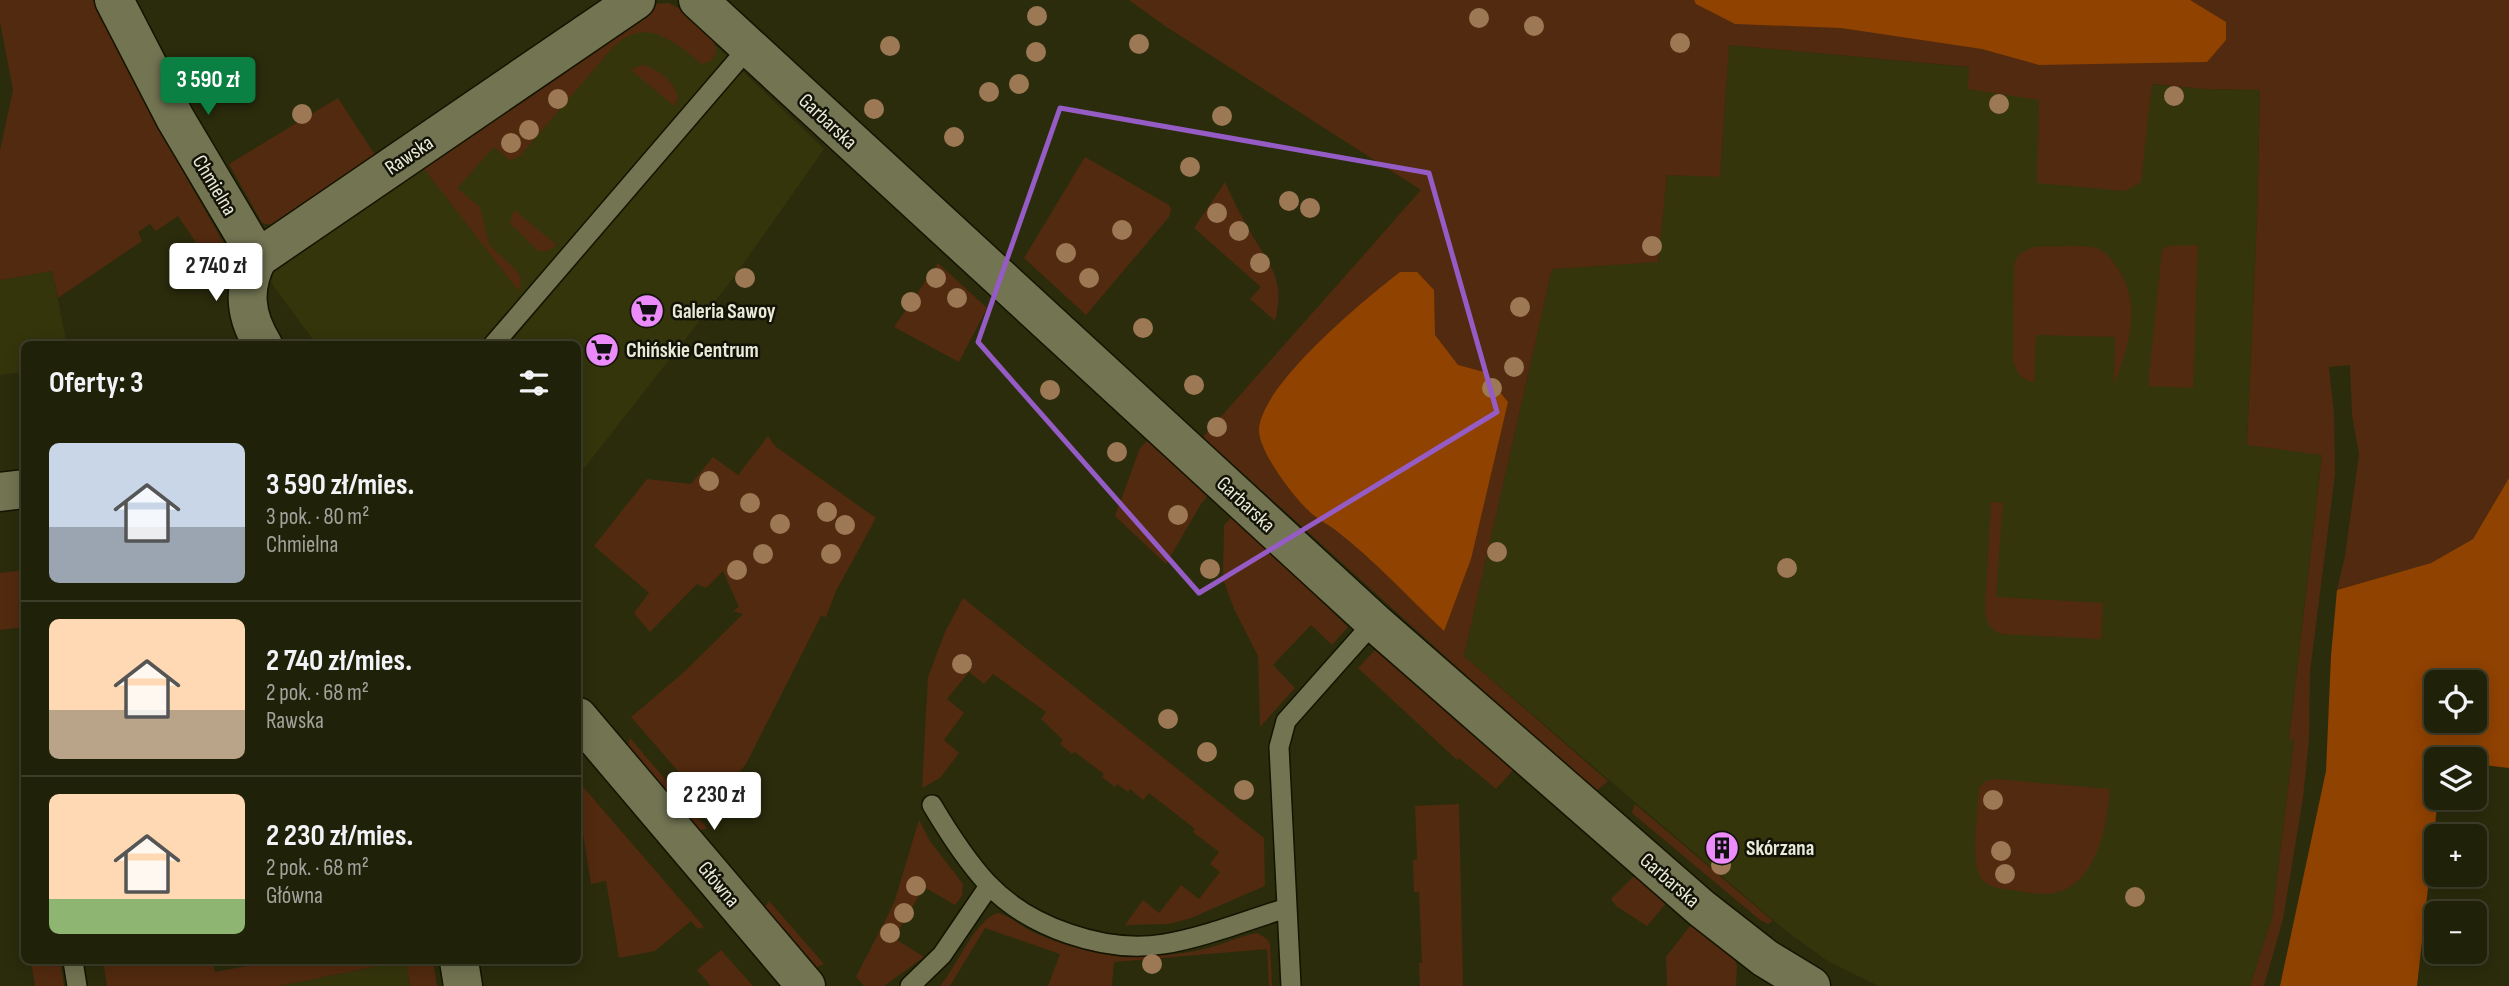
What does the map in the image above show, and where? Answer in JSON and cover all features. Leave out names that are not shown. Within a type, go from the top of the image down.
[{"type":"street","name":"Chmielna","points":[[114,0],[175,118],[258,258]]},
{"type":"street","name":"Rawska","points":[[258,258],[636,0]]},
{"type":"street","name":"Garbarska","points":[[698,0],[1374,622],[1701,908],[1760,972],[1811,986]]},
{"type":"street","points":[[258,258],[252,270],[246,302],[249,318],[261,341]]},
{"type":"street","points":[[0,492],[21,489]]},
{"type":"street","name":"Główna","points":[[581,721],[806,986]]},
{"type":"street","points":[[459,964],[463,986]]},
{"type":"lane","points":[[497,341],[750,47]]},
{"type":"lane","points":[[1291,986],[1279,747],[1281,733],[1286,721],[1374,622]]},
{"type":"lane","points":[[932,804],[967,860],[989,886],[1035,919],[1081,938],[1115,945],[1162,945],[1287,908]]},
{"type":"lane","points":[[910,986],[942,955],[989,886]]},
{"type":"lane","points":[[73,964],[77,986]]},
{"type":"highlighted area","points":[[1060,108],[1429,173],[1497,412],[1199,593],[978,342]]},
{"type":"shaded area","points":[[0,0],[93,0],[173,154],[235,263],[218,275],[178,216],[156,231],[150,224],[138,232],[142,241],[58,298],[52,271],[0,280],[0,151],[13,90],[0,22]]},
{"type":"shaded area","points":[[1129,0],[2509,0],[2509,478],[2473,539],[2431,563],[2337,590],[2345,556],[2359,454],[2352,415],[2350,365],[2329,367],[2334,414],[2335,474],[2310,672],[2309,740],[2303,798],[2283,919],[2264,986],[2250,986],[2272,918],[2294,740],[2289,739],[2322,455],[2247,445],[2260,90],[2152,84],[2141,182],[2125,191],[2037,183],[2039,100],[1968,89],[1969,67],[1729,45],[1720,177],[1667,175],[1658,262],[1552,269],[1464,656],[1608,781],[1595,792],[1203,437],[1421,190],[1165,26]]},
{"type":"shaded area","points":[[1694,0],[2190,0],[2226,22],[2226,40],[2207,62],[2039,65],[1982,49],[1841,28],[1735,24],[1696,4]]},
{"type":"shaded area","points":[[669,3],[682,10],[714,39],[716,54],[711,61],[702,64],[660,35],[637,33],[625,38],[613,47],[519,157],[510,160],[494,147],[457,188],[480,207],[489,245],[520,276],[521,287],[518,290],[421,165],[652,4]]},
{"type":"shaded area","points":[[635,13],[689,20],[824,149],[734,277],[581,472],[581,341],[314,341],[267,277]]},
{"type":"shaded area","points":[[1729,45],[2205,89],[2260,90],[2247,445],[2322,454],[2289,738],[2294,739],[2272,918],[2250,986],[1879,986],[1829,962],[1786,931],[1464,656],[1552,269],[1658,261],[1667,175],[1720,176]]},
{"type":"shaded area","points":[[641,65],[653,69],[669,81],[678,97],[674,106],[631,70]]},
{"type":"shaded area","points":[[338,98],[379,161],[276,226],[262,223],[229,164]]},
{"type":"shaded area","points":[[1085,157],[1169,205],[1171,210],[1169,217],[1086,315],[1024,258]]},
{"type":"shaded area","points":[[1225,182],[1275,276],[1278,307],[1275,321],[1250,299],[1261,287],[1194,228]]},
{"type":"shaded area","points":[[514,210],[557,245],[546,251],[536,249],[510,223]]},
{"type":"shaded area","points":[[2198,245],[2193,388],[2148,386],[2162,250],[2168,246]]},
{"type":"shaded area","points":[[2034,247],[2094,247],[2105,253],[2118,269],[2130,296],[2131,326],[2114,384],[2115,337],[2036,335],[2034,382],[2023,378],[2017,370],[2013,362],[2014,264],[2019,254]]},
{"type":"shaded area","points":[[938,263],[987,308],[959,362],[894,327]]},
{"type":"shaded area","points":[[52,271],[66,341],[21,341],[21,372],[0,375],[0,280]]},
{"type":"shaded area","points":[[1400,272],[1417,272],[1434,290],[1435,335],[1458,365],[1484,372],[1508,402],[1471,559],[1444,631],[1365,555],[1301,503],[1270,460],[1260,438],[1259,429],[1264,410],[1277,389],[1341,322]]},
{"type":"shaded area","points":[[768,436],[775,446],[876,518],[836,591],[826,617],[821,616],[746,764],[711,809],[631,717],[683,673],[743,614],[733,611],[739,607],[723,571],[706,588],[697,584],[650,632],[634,613],[649,593],[594,546],[647,479],[691,484],[713,457],[738,475]]},
{"type":"shaded area","points":[[1149,439],[1210,493],[1166,564],[1115,516],[1140,448]]},
{"type":"shaded area","points":[[2509,478],[2509,768],[2487,765],[2487,747],[2424,747],[2424,810],[2437,810],[2435,824],[2424,824],[2424,887],[2428,887],[2426,901],[2424,901],[2417,986],[2280,986],[2326,771],[2337,590],[2431,563],[2473,539]]},
{"type":"shaded area","points":[[1991,502],[2003,503],[1996,597],[2103,603],[2101,639],[2001,634],[1990,627],[1985,608]]},
{"type":"shaded area","points":[[1233,516],[1348,627],[1332,645],[1311,625],[1273,665],[1295,688],[1260,727],[1258,656],[1234,609],[1223,579],[1224,525]]},
{"type":"shaded area","points":[[21,570],[21,627],[0,630],[0,573]]},
{"type":"shaded area","points":[[963,598],[1264,838],[1265,886],[1191,918],[1169,924],[1125,925],[1143,900],[1159,913],[1181,885],[1199,899],[1220,872],[1210,864],[1219,852],[1193,832],[1195,829],[1149,793],[1143,800],[1130,789],[1128,792],[1117,784],[1115,787],[1102,777],[1104,774],[1075,752],[1072,754],[1060,744],[1063,740],[1041,719],[1046,712],[993,674],[984,684],[969,672],[947,699],[964,713],[944,740],[959,753],[940,778],[922,788],[928,677],[945,632]]},
{"type":"shaded area","points":[[1376,649],[1515,768],[1496,789],[1459,758],[1457,760],[1358,668]]},
{"type":"shaded area","points":[[630,738],[707,828],[699,831],[628,746]]},
{"type":"shaded area","points":[[1995,779],[2110,789],[2106,822],[2095,856],[2087,871],[2075,883],[2061,891],[2040,894],[1997,888],[1982,879],[1975,855],[1979,788],[1986,781]]},
{"type":"shaded area","points":[[581,784],[704,927],[698,929],[691,921],[655,951],[619,958],[606,881],[591,884],[583,834]]},
{"type":"shaded area","points":[[1459,804],[1463,986],[1420,986],[1419,963],[1422,963],[1419,892],[1414,892],[1413,860],[1417,859],[1415,806]]},
{"type":"shaded area","points":[[1635,804],[1773,921],[1768,924],[1760,920],[1632,813]]},
{"type":"shaded area","points":[[919,820],[930,841],[963,884],[962,896],[955,905],[924,887],[894,938],[924,957],[884,986],[864,986],[856,977],[894,903]]},
{"type":"shaded area","points":[[1635,875],[1668,901],[1647,926],[1616,906],[1611,899]]},
{"type":"shaded area","points":[[769,901],[824,964],[817,967],[765,907]]},
{"type":"shaded area","points":[[999,913],[1032,932],[1055,941],[1093,951],[1131,956],[1170,955],[1199,950],[1257,933],[1270,944],[1272,986],[1269,986],[1267,949],[1114,962],[1112,986],[1048,986],[1060,954],[985,928],[950,986],[940,986],[983,923]]},
{"type":"shaded area","points":[[1693,922],[1735,958],[1736,986],[1667,986],[1666,957]]},
{"type":"shaded area","points":[[721,950],[753,986],[711,986],[697,970]]},
{"type":"shaded area","points":[[31,964],[60,964],[64,986],[35,986]]},
{"type":"shaded area","points":[[103,964],[213,964],[215,972],[256,964],[388,964],[279,986],[107,986]]},
{"type":"shaded area","points":[[388,964],[406,964],[410,986],[279,986]]},
{"type":"shaded area","points":[[406,964],[433,964],[437,986],[410,986]]},
{"type":"place","name":"Galeria Sawoy","points":[[647,311]]},
{"type":"place","name":"Chińskie Centrum","points":[[602,350]]},
{"type":"place","name":"Skórzana","points":[[1722,848]]}]
